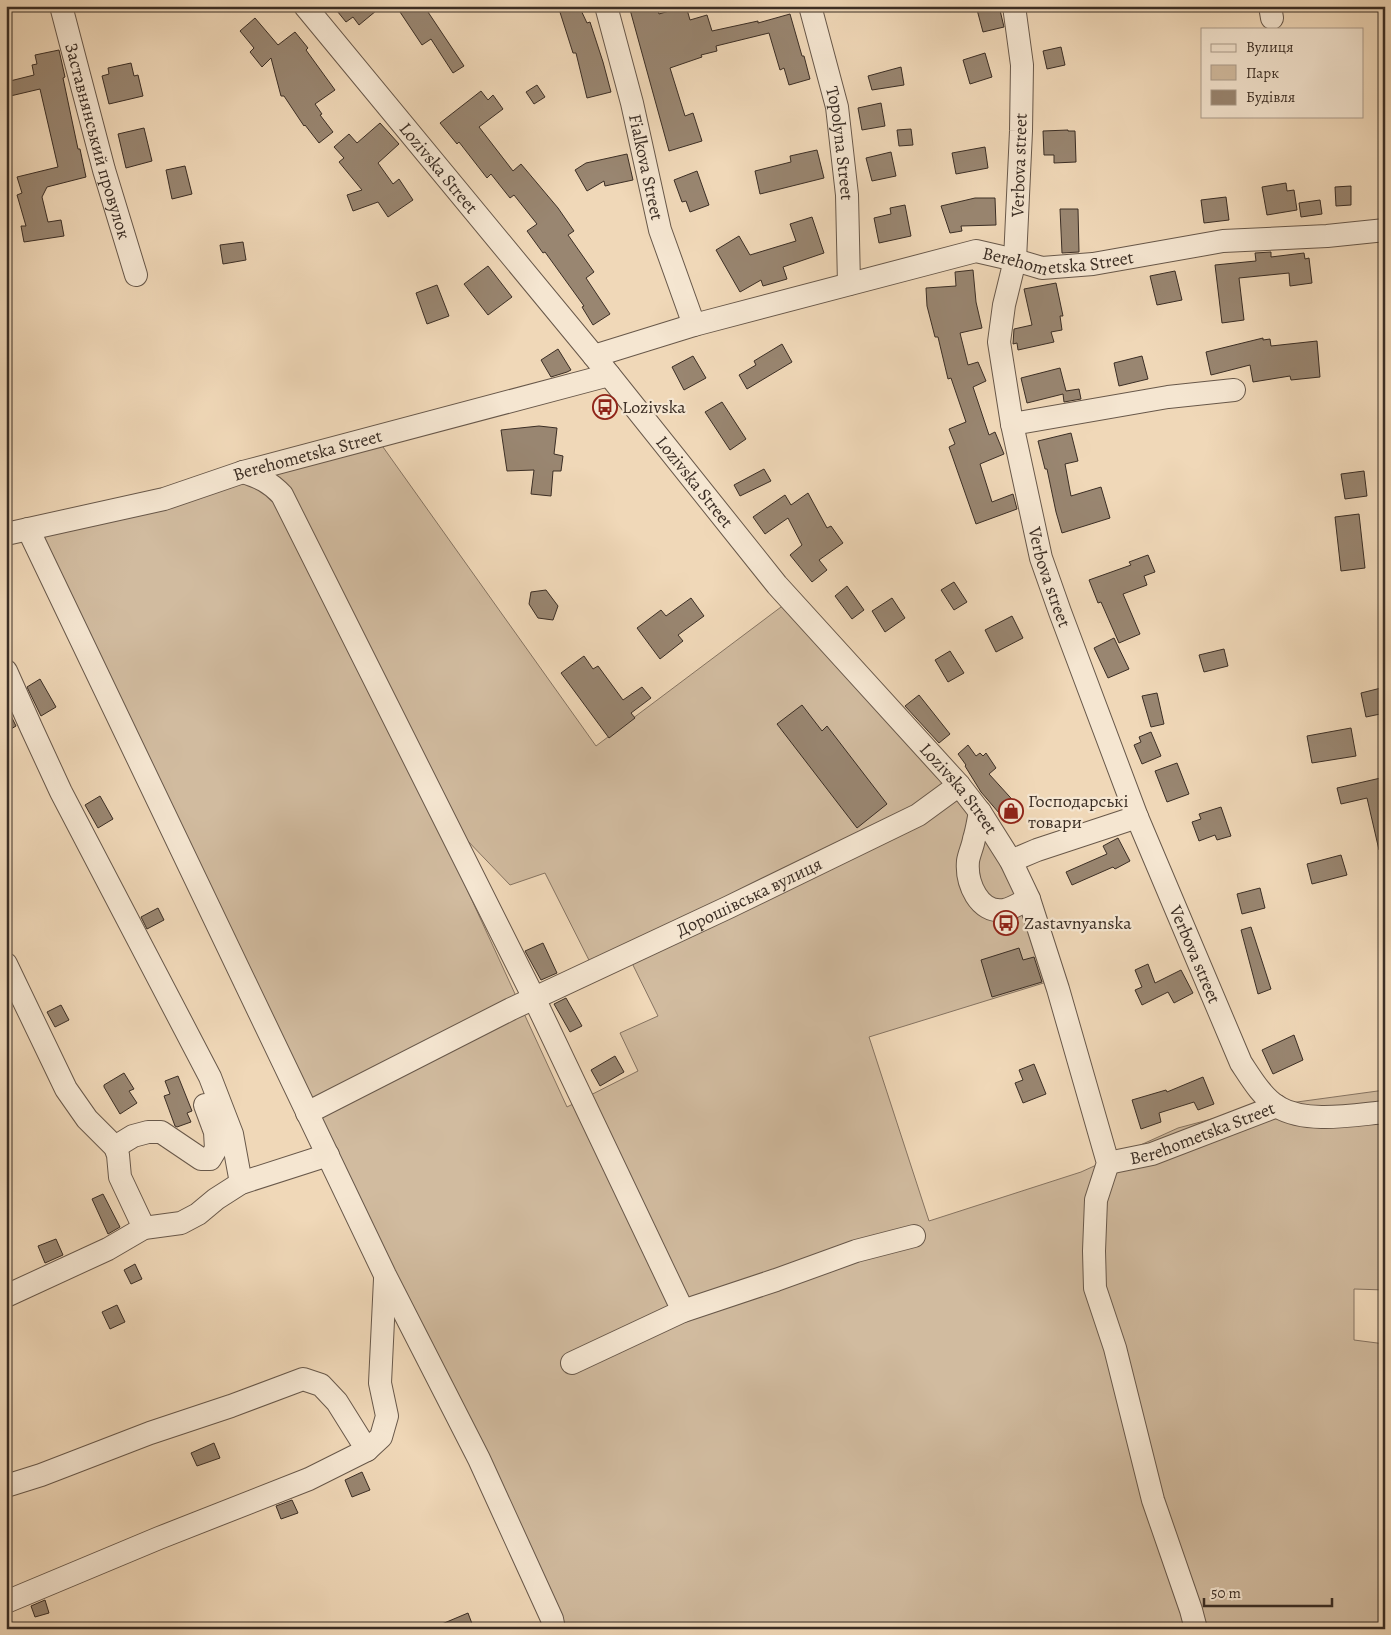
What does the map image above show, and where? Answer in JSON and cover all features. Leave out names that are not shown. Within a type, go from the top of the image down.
[{"type":"street","name":"Заставнянський провулок","points":[[61,6],[104,170],[136,276]]},
{"type":"street","name":"Lozivska Street","points":[[304,6],[594,356],[777,585],[959,785],[980,812],[1011,861],[1029,898],[1058,989],[1108,1163]]},
{"type":"street","name":"Fialkova Street","points":[[606,6],[632,103],[660,230],[694,325]]},
{"type":"street","name":"Topolyna Street","points":[[810,6],[837,107],[847,195],[849,284]]},
{"type":"street","name":"Verbova street","points":[[1014,6],[1022,64],[1015,260],[1004,305],[999,342],[1012,424],[1042,558],[1137,817],[1241,1064],[1260,1090],[1277,1106]]},
{"type":"street","name":"Berehometska Street","points":[[594,356],[694,325],[976,252],[1042,268],[1093,264],[1223,240],[1327,236],[1385,230]]},
{"type":"street","name":"Berehometska Street","points":[[6,534],[164,499],[243,472],[609,375]]},
{"type":"street","points":[[1012,424],[1168,397],[1234,390]]},
{"type":"street","points":[[243,472],[272,484],[282,495],[534,998],[683,1311]]},
{"type":"street","points":[[28,529],[385,1275],[479,1459],[552,1619],[554,1629]]},
{"type":"street","points":[[6,671],[62,792],[210,1077],[232,1134],[241,1183]]},
{"type":"street","name":"Дорошівська вулиця","points":[[307,1113],[534,998],[729,907],[918,815],[959,785]]},
{"type":"street","points":[[980,812],[968,861],[969,878],[974,891],[982,904],[992,910],[1006,910],[1029,898]]},
{"type":"street","points":[[1011,861],[1037,850],[1137,817]]},
{"type":"street","points":[[6,964],[66,1089],[86,1119],[114,1147],[118,1155],[120,1177],[144,1228]]},
{"type":"street","points":[[114,1147],[133,1136],[148,1132],[161,1132],[201,1159],[210,1158],[216,1149],[215,1132],[202,1095]]},
{"type":"street","name":"Berehometska Street","points":[[1108,1163],[1152,1154],[1277,1106],[1294,1115],[1322,1117],[1385,1112]]},
{"type":"street","points":[[6,1296],[108,1249],[144,1228],[181,1223],[198,1214],[216,1199],[241,1183],[328,1155]]},
{"type":"street","points":[[1108,1163],[1096,1200],[1095,1288],[1115,1348],[1153,1500],[1196,1629]]},
{"type":"street","points":[[572,1363],[683,1311],[856,1251],[914,1236]]},
{"type":"street","points":[[6,1602],[159,1538],[309,1479],[367,1450],[381,1438],[387,1416],[380,1383],[385,1275]]},
{"type":"street","points":[[6,1486],[41,1476],[150,1433],[303,1379],[321,1385],[337,1402],[367,1450]]},
{"type":"green space","points":[[378,440],[596,746],[793,598],[1011,851],[1050,981],[869,1037],[929,1221],[1081,1172],[1178,1128],[1253,1108],[1385,1090],[1385,1290],[1354,1289],[1354,1340],[1385,1344],[1385,1629],[562,1629],[31,530]],"holes":[[[464,837],[510,885],[545,873],[596,974],[630,959],[658,1016],[620,1033],[638,1071],[567,1107],[447,846]]]},
{"type":"building","points":[[333,6],[382,6],[359,25],[353,17],[346,22]]},
{"type":"building","points":[[396,6],[424,6],[464,66],[453,73],[431,39],[422,45]]},
{"type":"building","points":[[558,6],[579,6],[587,23],[590,22],[611,92],[587,98],[576,53],[573,53]]},
{"type":"building","points":[[629,6],[657,6],[659,14],[686,6],[690,20],[707,15],[712,31],[758,21],[758,23],[790,14],[810,79],[789,85],[784,68],[780,70],[769,33],[716,46],[717,51],[701,55],[702,57],[670,68],[685,116],[693,113],[702,141],[669,151]]},
{"type":"building","points":[[976,6],[999,6],[1004,27],[983,32]]},
{"type":"building","points":[[255,18],[278,45],[295,32],[308,48],[306,50],[335,90],[315,104],[322,114],[320,115],[333,132],[319,143],[304,126],[284,96],[281,96],[271,58],[262,67],[250,52],[254,48],[240,31]]},
{"type":"building","points":[[1061,47],[1065,65],[1047,69],[1043,51]]},
{"type":"building","points":[[59,50],[78,149],[80,149],[86,177],[47,187],[42,197],[48,222],[61,220],[64,236],[24,242],[21,226],[26,226],[17,195],[22,193],[17,177],[58,167],[40,89],[6,97],[6,82],[34,75],[32,65],[37,64],[35,55]]},
{"type":"building","points":[[985,53],[992,77],[970,84],[963,60]]},
{"type":"building","points":[[131,63],[134,76],[138,75],[143,96],[109,104],[102,76],[109,74],[108,68]]},
{"type":"building","points":[[901,67],[904,85],[872,90],[868,76]]},
{"type":"building","points":[[537,85],[545,97],[534,104],[526,92]]},
{"type":"building","points":[[481,91],[488,100],[493,95],[503,109],[479,127],[513,171],[521,164],[558,208],[574,231],[568,235],[594,272],[586,278],[610,314],[593,325],[582,307],[584,306],[545,252],[543,253],[527,231],[537,224],[514,195],[510,198],[491,174],[487,178],[459,142],[457,144],[440,123]]},
{"type":"building","points":[[881,103],[885,126],[862,130],[858,108]]},
{"type":"building","points":[[380,123],[399,144],[378,163],[393,184],[399,179],[413,200],[388,217],[378,202],[353,211],[347,195],[362,190],[339,162],[344,158],[334,147],[349,134],[357,143]]},
{"type":"building","points":[[144,128],[152,161],[126,168],[118,134]]},
{"type":"building","points":[[911,129],[913,145],[899,146],[897,130]]},
{"type":"building","points":[[1043,131],[1075,131],[1076,162],[1054,163],[1054,155],[1044,155]]},
{"type":"building","points":[[985,147],[988,168],[956,174],[952,153]]},
{"type":"building","points":[[817,150],[824,178],[760,194],[755,171],[791,162],[790,156]]},
{"type":"building","points":[[891,152],[896,176],[872,181],[866,158]]},
{"type":"building","points":[[627,154],[633,180],[605,186],[604,181],[587,191],[575,170],[586,163]]},
{"type":"building","points":[[185,166],[192,194],[172,199],[166,170]]},
{"type":"building","points":[[697,171],[709,205],[690,212],[686,201],[682,202],[674,180]]},
{"type":"building","points":[[1286,183],[1287,191],[1294,190],[1297,210],[1267,215],[1262,187]]},
{"type":"building","points":[[1351,186],[1351,205],[1336,206],[1335,187]]},
{"type":"building","points":[[1226,197],[1229,220],[1204,223],[1201,200]]},
{"type":"building","points":[[975,198],[995,198],[996,225],[961,226],[962,231],[950,233],[941,206]]},
{"type":"building","points":[[1320,200],[1322,214],[1301,217],[1299,203]]},
{"type":"building","points":[[905,205],[911,236],[879,243],[874,218],[891,214],[890,208]]},
{"type":"building","points":[[1060,209],[1078,209],[1079,252],[1062,253]]},
{"type":"building","points":[[812,217],[824,253],[783,267],[787,279],[763,286],[761,280],[740,292],[716,250],[739,236],[750,255],[796,241],[790,224]]},
{"type":"building","points":[[243,242],[246,260],[223,264],[220,245]]},
{"type":"building","points":[[1271,252],[1271,257],[1304,253],[1305,259],[1309,258],[1312,283],[1290,286],[1289,273],[1239,278],[1244,320],[1222,323],[1215,265],[1256,261],[1255,253]]},
{"type":"building","points":[[488,266],[512,297],[488,315],[464,284]]},
{"type":"building","points":[[973,270],[976,302],[982,328],[960,333],[968,365],[978,362],[986,381],[973,387],[989,435],[995,432],[1004,454],[980,464],[992,502],[1013,494],[1017,509],[976,524],[949,447],[955,444],[949,429],[966,422],[951,378],[948,379],[938,337],[935,337],[927,306],[926,288],[956,286],[955,272]]},
{"type":"building","points":[[1175,271],[1182,300],[1157,305],[1150,276]]},
{"type":"building","points":[[1056,283],[1063,316],[1060,316],[1062,330],[1051,332],[1054,342],[1018,350],[1017,343],[1013,344],[1014,329],[1032,325],[1024,289]]},
{"type":"building","points":[[437,285],[449,316],[427,324],[416,293]]},
{"type":"building","points":[[1263,338],[1263,340],[1270,339],[1271,346],[1317,341],[1320,377],[1291,380],[1290,376],[1253,382],[1250,365],[1211,375],[1206,352]]},
{"type":"building","points":[[782,344],[792,362],[747,389],[739,375],[756,365],[754,361]]},
{"type":"building","points":[[558,349],[571,370],[551,377],[541,360]]},
{"type":"building","points":[[693,356],[706,378],[684,390],[672,367]]},
{"type":"building","points":[[1142,356],[1148,379],[1119,386],[1114,363]]},
{"type":"building","points":[[1060,368],[1066,391],[1079,389],[1081,399],[1064,402],[1063,394],[1027,403],[1021,378]]},
{"type":"building","points":[[722,402],[746,439],[730,450],[705,412]]},
{"type":"building","points":[[539,426],[557,428],[554,454],[563,456],[561,471],[553,471],[551,496],[531,494],[534,470],[507,471],[501,430]]},
{"type":"building","points":[[1071,433],[1078,461],[1065,464],[1071,496],[1101,487],[1110,518],[1062,533],[1047,469],[1045,469],[1038,441]]},
{"type":"building","points":[[764,469],[771,481],[740,496],[734,485]]},
{"type":"building","points":[[1364,471],[1367,496],[1345,499],[1341,474]]},
{"type":"building","points":[[808,493],[827,528],[831,526],[843,543],[819,560],[827,570],[812,582],[790,555],[802,545],[788,518],[765,534],[753,517],[785,495],[791,505]]},
{"type":"building","points":[[1359,514],[1365,568],[1341,571],[1335,517]]},
{"type":"building","points":[[1148,555],[1155,572],[1144,576],[1147,585],[1123,594],[1140,634],[1119,643],[1101,602],[1098,603],[1089,580],[1131,565],[1129,562]]},
{"type":"building","points":[[954,582],[967,602],[954,610],[941,590]]},
{"type":"building","points":[[847,586],[864,610],[852,619],[835,596]]},
{"type":"building","points":[[546,590],[558,606],[553,620],[538,618],[529,604],[531,592]]},
{"type":"building","points":[[691,598],[704,616],[678,635],[683,641],[660,659],[637,628],[661,610],[666,616]]},
{"type":"building","points":[[892,598],[905,618],[885,632],[872,611]]},
{"type":"building","points":[[1012,616],[1023,638],[996,652],[985,630]]},
{"type":"building","points":[[1114,638],[1129,669],[1108,678],[1094,648]]},
{"type":"building","points":[[1224,649],[1228,666],[1204,672],[1199,655]]},
{"type":"building","points":[[950,651],[964,673],[948,682],[935,660]]},
{"type":"building","points":[[584,656],[593,669],[598,666],[623,700],[642,687],[651,698],[631,713],[635,718],[609,738],[561,673]]},
{"type":"building","points":[[40,679],[56,707],[41,716],[27,687]]},
{"type":"building","points":[[1385,687],[1385,713],[1366,717],[1361,693]]},
{"type":"building","points":[[1157,693],[1164,724],[1151,727],[1142,696]]},
{"type":"building","points":[[919,695],[950,734],[939,743],[905,706]]},
{"type":"building","points":[[802,705],[822,731],[827,726],[887,804],[857,828],[777,724]]},
{"type":"building","points":[[6,706],[16,726],[6,732]]},
{"type":"building","points":[[1351,728],[1356,756],[1312,763],[1307,736]]},
{"type":"building","points":[[1151,732],[1161,756],[1142,764],[1134,745],[1141,742],[1139,737]]},
{"type":"building","points":[[968,745],[976,756],[980,753],[983,756],[986,753],[996,768],[989,774],[1019,807],[1005,820],[981,792],[958,754]]},
{"type":"building","points":[[1177,763],[1189,794],[1167,802],[1155,771]]},
{"type":"building","points":[[1385,777],[1385,849],[1379,850],[1367,798],[1341,804],[1337,788]]},
{"type":"building","points":[[100,796],[113,819],[98,828],[85,805]]},
{"type":"building","points":[[1221,807],[1231,836],[1217,840],[1215,835],[1199,841],[1192,822],[1201,819],[1199,814]]},
{"type":"building","points":[[1118,838],[1130,861],[1115,869],[1113,867],[1072,885],[1066,872],[1107,854],[1103,846]]},
{"type":"building","points":[[1341,855],[1347,875],[1312,884],[1307,864]]},
{"type":"building","points":[[1260,888],[1265,908],[1242,914],[1237,894]]},
{"type":"building","points":[[158,908],[164,920],[147,929],[141,917]]},
{"type":"building","points":[[1251,927],[1271,989],[1258,994],[1241,930]]},
{"type":"building","points":[[543,943],[557,973],[541,980],[525,951]]},
{"type":"building","points":[[1019,948],[1023,960],[1034,957],[1042,982],[992,997],[981,960]]},
{"type":"building","points":[[1148,964],[1155,983],[1181,970],[1193,993],[1174,1003],[1168,992],[1142,1005],[1135,990],[1142,987],[1135,970]]},
{"type":"building","points":[[566,998],[582,1026],[570,1032],[554,1004]]},
{"type":"building","points":[[61,1005],[69,1020],[55,1027],[47,1012]]},
{"type":"building","points":[[1294,1035],[1303,1060],[1273,1074],[1262,1050]]},
{"type":"building","points":[[615,1056],[624,1072],[600,1086],[591,1070]]},
{"type":"building","points":[[1034,1064],[1046,1094],[1023,1103],[1015,1083],[1023,1080],[1019,1070]]},
{"type":"building","points":[[124,1073],[134,1089],[129,1091],[137,1103],[120,1114],[104,1085]]},
{"type":"building","points":[[178,1076],[192,1111],[187,1113],[191,1122],[177,1127],[164,1096],[170,1094],[165,1081]]},
{"type":"building","points":[[1203,1077],[1214,1104],[1198,1110],[1194,1102],[1159,1113],[1161,1122],[1141,1129],[1132,1100],[1166,1090],[1167,1092]]},
{"type":"building","points":[[103,1194],[120,1227],[108,1234],[92,1199]]},
{"type":"building","points":[[56,1239],[63,1255],[45,1263],[38,1246]]},
{"type":"building","points":[[135,1264],[142,1279],[131,1284],[124,1270]]},
{"type":"building","points":[[117,1305],[125,1322],[110,1329],[102,1312]]},
{"type":"building","points":[[214,1443],[220,1458],[197,1466],[191,1453]]},
{"type":"building","points":[[362,1472],[370,1490],[352,1497],[345,1480]]},
{"type":"building","points":[[292,1500],[298,1513],[281,1519],[276,1506]]},
{"type":"building","points":[[45,1600],[49,1613],[35,1617],[31,1606]]},
{"type":"building","points":[[468,1613],[474,1629],[430,1629]]},
{"type":"place","name":"Lozivska","points":[[605,407]]},
{"type":"place","name":"Господарські товари","points":[[1011,811]]},
{"type":"place","name":"Zastavnyanska","points":[[1006,923]]}]
